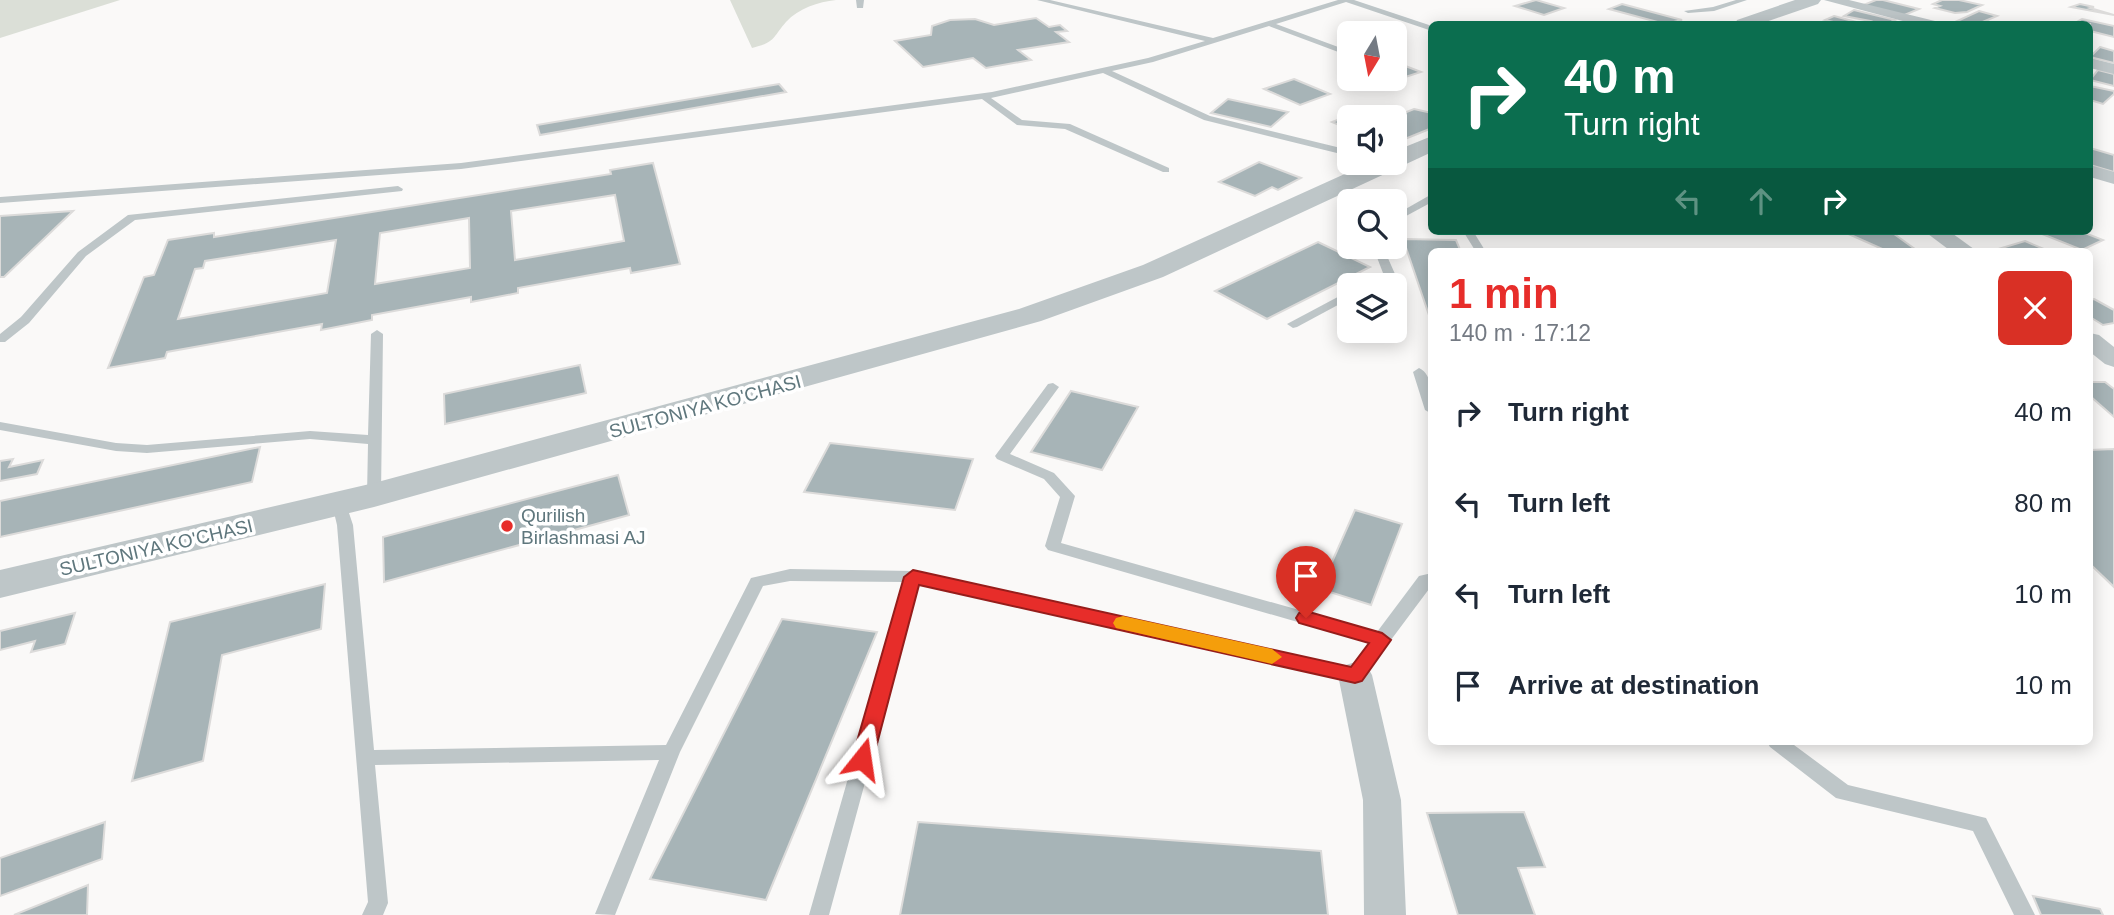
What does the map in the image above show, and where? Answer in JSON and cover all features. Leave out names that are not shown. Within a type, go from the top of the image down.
[{"type":"street","points":[[1752,21],[1812,0]]},
{"type":"street","points":[[1831,0],[1918,21]]},
{"type":"street","points":[[2093,64],[2114,69]]},
{"type":"street","name":"SULTONIYA KO'CHASI","points":[[1407,154],[1428,145]]},
{"type":"street","points":[[2093,172],[2114,178]]},
{"type":"street","name":"SULTONIYA KO'CHASI","points":[[0,584],[374,495],[1063,305],[1153,271],[1359,175]]},
{"type":"street","points":[[1941,235],[1962,248]]},
{"type":"street","points":[[2093,342],[2114,359]]},
{"type":"street","points":[[1355,675],[1382,800],[1385,915]]},
{"type":"lane","points":[[1041,0],[1217,41]]},
{"type":"lane","points":[[0,200],[461,166],[983,96],[1105,71],[1217,41],[1346,0],[1428,28]]},
{"type":"lane","points":[[1688,11],[1714,9],[1742,0]]},
{"type":"lane","points":[[1270,24],[1337,49]]},
{"type":"lane","points":[[1105,71],[1207,118],[1337,150]]},
{"type":"lane","points":[[983,96],[1020,123],[1067,126],[1166,170]]},
{"type":"lane","points":[[0,340],[25,320],[82,254],[132,216],[398,189]]},
{"type":"lane","points":[[1407,212],[1428,200]]},
{"type":"lane","points":[[1293,324],[1337,300]]},
{"type":"lane","points":[[374,495],[377,334]]},
{"type":"lane","points":[[1419,372],[1428,398]]},
{"type":"lane","points":[[1053,387],[1003,456],[1049,476],[1068,496],[1053,546],[1382,640]]},
{"type":"lane","points":[[0,426],[116,447],[148,450],[310,435],[376,440]]},
{"type":"lane","points":[[339,504],[345,526],[379,903],[372,915]]},
{"type":"lane","points":[[605,914],[671,752],[757,582],[790,575],[913,577],[1355,675],[1425,580],[1428,580]]},
{"type":"lane","points":[[819,915],[913,577]]},
{"type":"lane","points":[[1780,745],[1843,792],[1979,824],[2025,915]]},
{"type":"lane","points":[[366,758],[671,752]]},
{"type":"shaded area","points":[[0,0],[120,0],[0,38]]},
{"type":"shaded area","points":[[730,0],[836,0],[803,9],[791,17],[770,41],[752,48]]},
{"type":"building","points":[[1536,0],[1564,8],[1544,15],[1515,6]]},
{"type":"building","points":[[1876,0],[1919,9],[1902,16],[1861,6]]},
{"type":"building","points":[[1942,0],[1959,0],[1982,5],[1967,12],[1955,13],[1935,8],[1940,6],[1933,4]]},
{"type":"building","points":[[1622,4],[1682,20],[1654,21],[1609,9]]},
{"type":"building","points":[[2080,4],[2094,7],[2090,8],[2114,15],[2071,7]]},
{"type":"building","points":[[1854,10],[1895,20],[1870,21],[1844,16]]},
{"type":"building","points":[[1979,11],[1997,16],[1985,21],[1957,21]]},
{"type":"building","points":[[1834,16],[1853,21],[1829,21],[1825,20]]},
{"type":"building","points":[[1036,18],[1049,27],[1060,25],[1067,31],[1056,32],[1069,42],[1018,50],[1031,60],[986,68],[973,58],[923,67],[895,41],[931,35],[932,26],[950,20],[975,19],[994,25]]},
{"type":"building","points":[[2093,21],[2114,26],[2114,37],[2093,32]]},
{"type":"building","points":[[2100,47],[2114,51],[2114,63],[2093,58]]},
{"type":"building","points":[[1407,67],[1421,72],[1407,76]]},
{"type":"building","points":[[2098,70],[2114,74],[2114,86],[2093,81]]},
{"type":"building","points":[[1294,79],[1330,94],[1300,105],[1264,89]]},
{"type":"building","points":[[779,84],[786,92],[540,135],[537,125]]},
{"type":"building","points":[[2093,87],[2114,91],[2103,104],[2093,101]]},
{"type":"building","points":[[1228,99],[1288,112],[1271,127],[1211,113]]},
{"type":"building","points":[[1414,109],[1428,112],[1428,130],[1407,138],[1407,112]]},
{"type":"building","points":[[2093,149],[2114,155],[2114,172],[2093,166]]},
{"type":"building","points":[[1259,162],[1301,178],[1278,190],[1272,187],[1255,196],[1219,182]]},
{"type":"building","points":[[653,163],[680,264],[631,273],[630,268],[518,288],[518,293],[471,302],[471,297],[372,315],[372,320],[321,330],[322,324],[167,352],[165,358],[108,368],[144,277],[154,275],[168,240],[214,233],[214,237],[611,174],[610,170]],"holes":[[[615,195],[624,241],[515,260],[511,211]],[[469,218],[470,268],[375,284],[380,233]],[[336,240],[327,293],[178,319],[195,269],[203,268],[205,261]]]},
{"type":"building","points":[[73,211],[4,277],[0,277],[0,216]]},
{"type":"building","points":[[1851,235],[1896,235],[1913,248],[1880,248]]},
{"type":"building","points":[[2044,235],[2090,235],[2103,240],[2086,248],[2077,248]]},
{"type":"building","points":[[1407,239],[1456,240],[1459,248],[1428,248],[1428,312],[1407,251]]},
{"type":"building","points":[[2025,241],[2042,248],[2002,248]]},
{"type":"building","points":[[1318,242],[1337,251],[1337,259],[1353,259],[1370,267],[1358,273],[1337,273],[1337,284],[1267,319],[1215,291]]},
{"type":"building","points":[[2093,299],[2114,310],[2114,323],[2103,325],[2093,319]]},
{"type":"building","points":[[580,365],[586,393],[445,424],[444,394]]},
{"type":"building","points":[[2093,382],[2105,382],[2114,389],[2114,417],[2093,399]]},
{"type":"building","points":[[1071,391],[1138,407],[1102,470],[1031,452]]},
{"type":"building","points":[[830,443],[973,459],[955,510],[804,492]]},
{"type":"building","points":[[260,447],[252,482],[0,537],[0,501]]},
{"type":"building","points":[[2114,449],[2114,587],[2093,567],[2093,450]]},
{"type":"building","points":[[13,459],[9,467],[43,460],[37,474],[0,481],[0,461]]},
{"type":"building","name":"Qurilish Birlashmasi AJ","points":[[618,475],[629,515],[384,582],[383,537]]},
{"type":"building","points":[[1355,510],[1402,524],[1371,605],[1320,589]]},
{"type":"building","points":[[325,584],[321,629],[222,655],[203,761],[132,781],[170,622]]},
{"type":"building","points":[[75,613],[65,644],[31,652],[35,641],[0,650],[0,631]]},
{"type":"building","points":[[782,619],[877,632],[766,900],[650,879]]},
{"type":"building","points":[[1524,812],[1545,867],[1518,868],[1535,915],[1458,915],[1427,813]]},
{"type":"building","points":[[105,822],[102,859],[0,896],[0,858]]},
{"type":"building","points":[[918,822],[1321,851],[1328,915],[900,915]]},
{"type":"building","points":[[88,885],[87,915],[14,915]]},
{"type":"building","points":[[2033,896],[2100,909],[2103,915],[2041,915]]},
{"type":"slow traffic","points":[[1123,623],[1272,657]]},
{"type":"place","name":"Qurilish Birlashmasi AJ","points":[[507,526]]},
{"type":"route","points":[[862,759],[913,577],[1355,675],[1382,640],[1306,618]]}]
